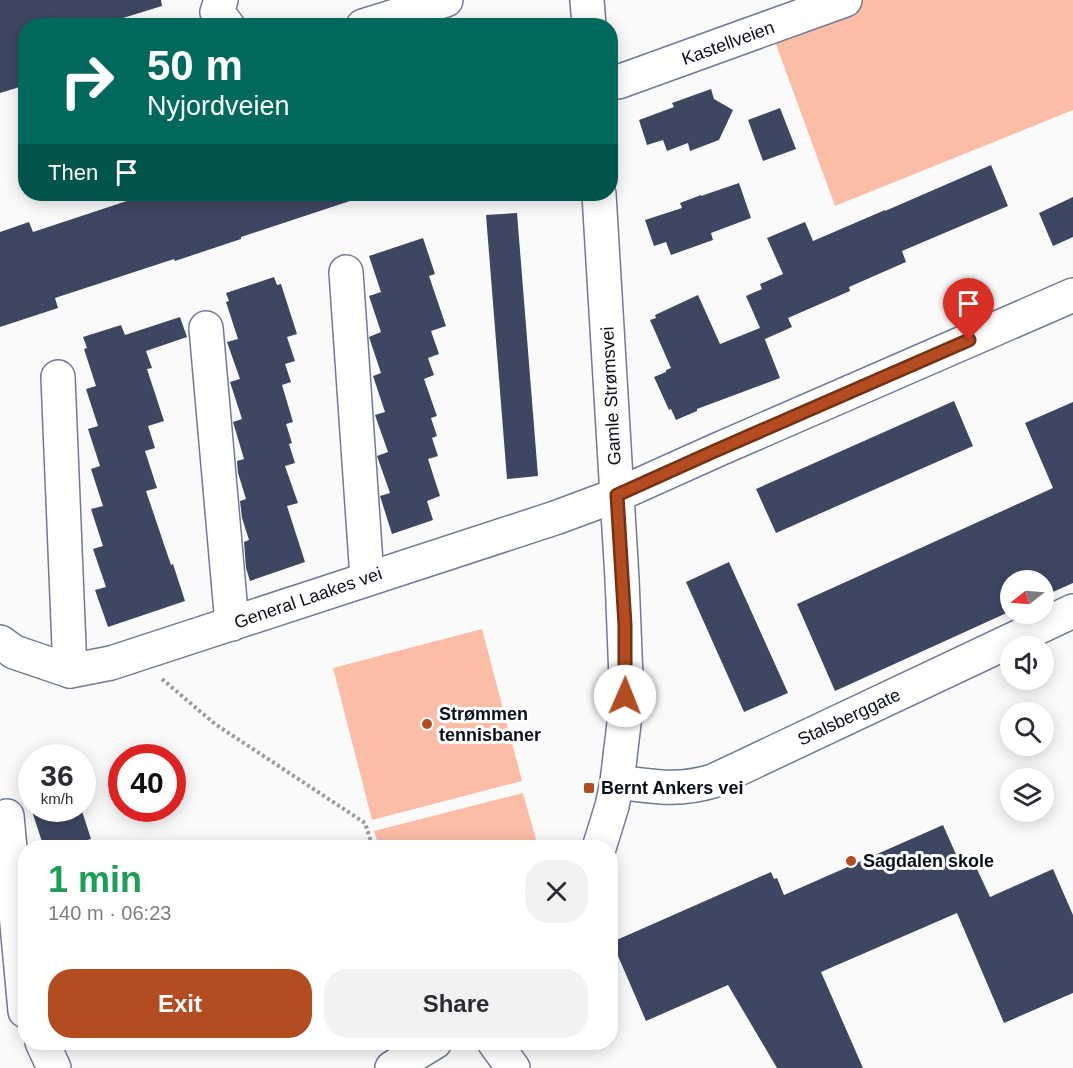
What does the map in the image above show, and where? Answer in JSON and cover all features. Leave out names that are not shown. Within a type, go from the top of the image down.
[{"type":"street","points":[[220,0],[217,12],[222,18]]},
{"type":"street","points":[[389,18],[446,0]]},
{"type":"street","points":[[587,0],[588,18]]},
{"type":"street","name":"Kastellveien","points":[[618,82],[846,0]]},
{"type":"street","name":"Gamle Strømsvei","points":[[599,201],[626,678],[625,715],[616,782],[612,806],[601,840]]},
{"type":"street","points":[[346,272],[367,578]]},
{"type":"street","name":"General Laakes vei","points":[[0,642],[14,652],[70,671],[134,656],[555,518],[617,495],[717,450],[1069,305]]},
{"type":"street","points":[[206,328],[232,624]]},
{"type":"street","points":[[58,377],[70,671]]},
{"type":"street","name":"Stalsberggate","points":[[616,782],[679,788],[713,781],[1073,611]]},
{"type":"street","points":[[7,816],[18,935]]},
{"type":"street","points":[[0,1004],[18,1009]]},
{"type":"street","points":[[46,1050],[54,1068]]},
{"type":"street","points":[[392,1068],[422,1050]]},
{"type":"street","points":[[500,1050],[513,1068]]},
{"type":"path","points":[[134,656],[215,724],[365,823],[370,840]]},
{"type":"shaded area","points":[[845,0],[1073,0],[1073,110],[835,206],[770,28]]},
{"type":"shaded area","name":"Strømmen tennisbaner","points":[[482,629],[522,781],[372,820],[333,668]]},
{"type":"shaded area","points":[[523,793],[536,840],[377,840],[374,831]]},
{"type":"building","points":[[0,0],[161,0],[162,6],[123,18],[18,18],[18,87],[0,93]]},
{"type":"building","points":[[711,89],[714,99],[733,110],[719,140],[690,151],[688,143],[667,151],[663,140],[647,145],[639,120],[674,107],[672,103]]},
{"type":"building","points":[[780,108],[796,149],[763,161],[748,120]]},
{"type":"building","points":[[991,165],[1008,206],[902,251],[906,262],[849,287],[850,291],[788,318],[792,327],[765,339],[764,337],[780,378],[697,409],[676,420],[654,377],[671,368],[650,320],[656,318],[655,315],[698,295],[720,344],[760,328],[746,296],[762,289],[760,284],[783,274],[767,238],[805,222],[813,241]]},
{"type":"building","points":[[739,183],[751,218],[711,233],[713,240],[671,255],[666,242],[654,246],[645,220],[682,208],[680,203]]},
{"type":"building","points":[[1073,197],[1073,237],[1053,246],[1039,213]]},
{"type":"building","points":[[127,201],[350,201],[175,261],[174,259],[55,298],[58,308],[0,327],[0,232],[29,222],[33,232]]},
{"type":"building","points":[[517,213],[538,476],[507,479],[486,215]]},
{"type":"building","points":[[423,238],[435,274],[429,276],[446,326],[431,331],[439,354],[428,358],[434,375],[424,379],[437,416],[431,418],[437,436],[432,438],[438,456],[428,459],[440,496],[427,501],[433,520],[392,534],[380,496],[390,493],[377,456],[388,452],[375,415],[385,412],[373,376],[381,373],[369,337],[381,332],[369,296],[381,292],[369,256]]},
{"type":"building","points":[[274,277],[277,285],[281,284],[297,334],[287,337],[295,361],[285,364],[291,382],[282,385],[293,422],[286,424],[295,463],[285,466],[298,503],[287,506],[305,562],[250,581],[246,568],[244,542],[249,540],[242,518],[240,501],[246,499],[237,461],[244,459],[233,422],[242,419],[230,382],[240,379],[227,342],[238,339],[226,302],[229,301],[226,293]]},
{"type":"building","points":[[180,317],[187,337],[146,351],[152,368],[147,369],[164,421],[148,426],[155,448],[145,451],[157,488],[146,491],[185,601],[108,627],[95,590],[106,587],[93,549],[103,546],[91,509],[103,506],[91,469],[100,466],[88,429],[98,426],[86,389],[96,386],[84,349],[87,348],[83,337],[121,325],[125,335]]},
{"type":"building","points":[[954,401],[973,446],[776,533],[756,489]]},
{"type":"building","points":[[1073,402],[1073,583],[1054,592],[1054,570],[1000,570],[1000,616],[835,691],[797,604],[1053,488],[1025,423]]},
{"type":"building","points":[[729,562],[788,693],[744,712],[686,582]]},
{"type":"building","points":[[36,822],[86,822],[91,839],[41,840]]},
{"type":"building","points":[[943,825],[958,859],[970,854],[990,897],[1053,869],[1073,915],[1073,993],[1004,1023],[957,913],[821,972],[863,1068],[777,1068],[728,985],[646,1021],[618,956],[618,939],[771,872],[774,879],[777,878],[784,895]]},
{"type":"place","name":"Strømmen tennisbaner","points":[[427,724]]},
{"type":"place","name":"Bernt Ankers vei","points":[[589,788]]},
{"type":"place","name":"Sagdalen skole","points":[[851,861]]},
{"type":"route","points":[[625,696],[625,625],[617,495],[969,340]]}]
